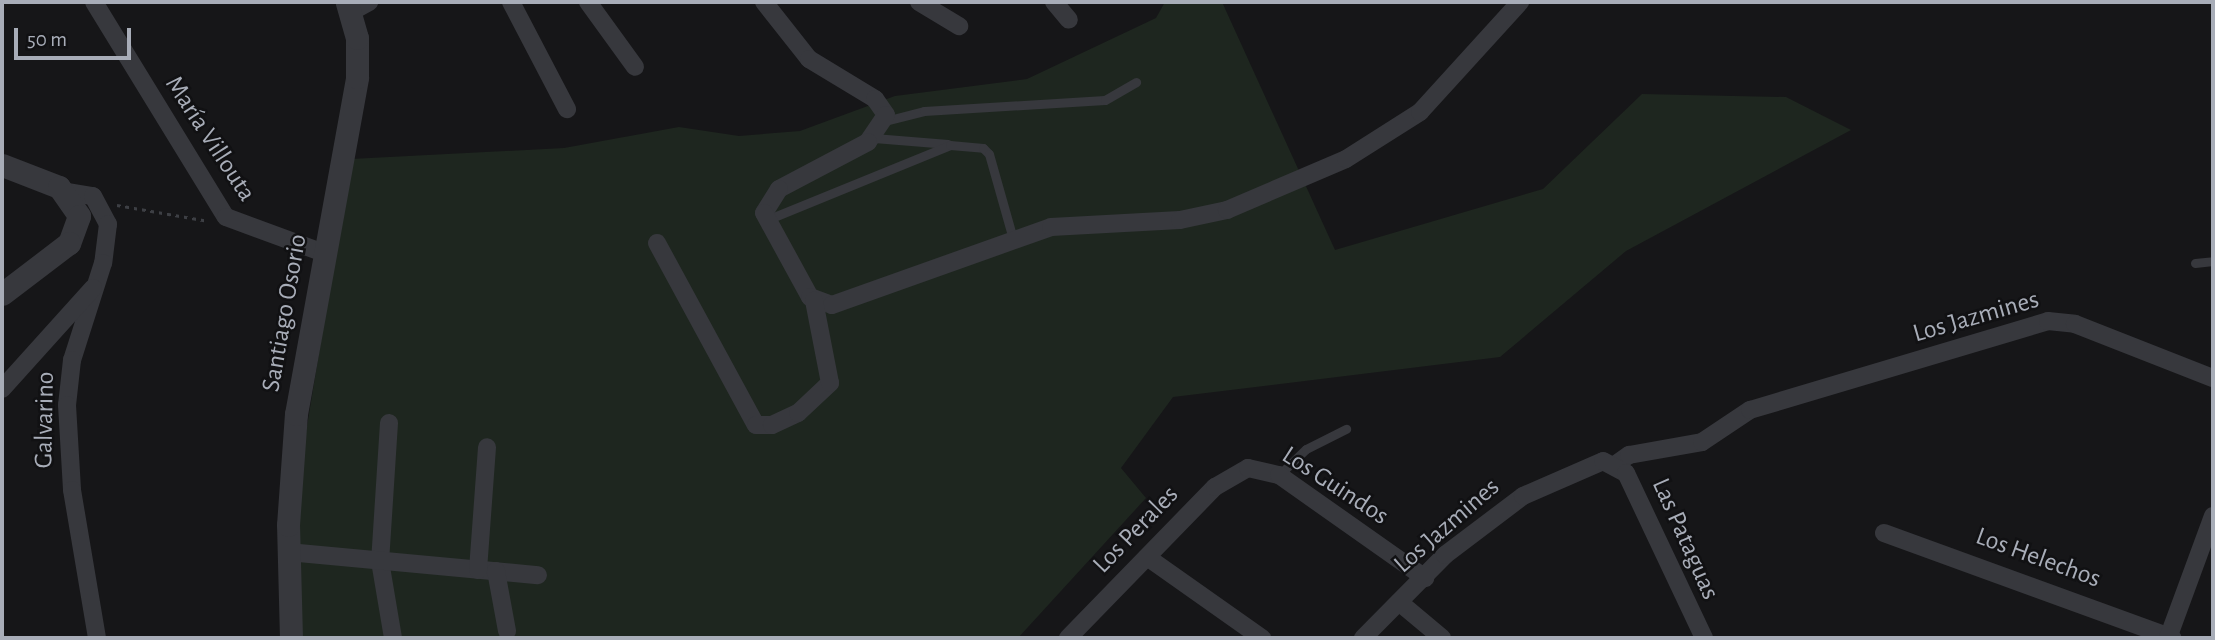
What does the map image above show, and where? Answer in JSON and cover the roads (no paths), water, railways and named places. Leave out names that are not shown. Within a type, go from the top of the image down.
[{"type":"street","name":"María Villouta","points":[[94,2],[226,218],[324,253]]},
{"type":"street","points":[[511,2],[567,109]]},
{"type":"street","points":[[588,2],[635,68]]},
{"type":"street","points":[[657,243],[756,425],[772,425],[798,412],[830,383],[814,301],[764,221],[779,189],[874,138],[885,121],[880,103],[809,59],[764,2]]},
{"type":"street","points":[[919,2],[959,26]]},
{"type":"street","points":[[1054,2],[1069,20]]},
{"type":"street","points":[[814,301],[838,304],[1013,239],[1068,224],[1208,215],[1355,155],[1420,112],[1520,2]]},
{"type":"street","name":"Santiago Osorio","points":[[291,638],[288,552],[296,414],[357,77],[356,5]]},
{"type":"street","points":[[2,165],[66,192],[78,209],[75,236],[2,294]]},
{"type":"street","name":"Galvarino","points":[[66,192],[87,193],[106,212],[107,247],[72,360],[67,420],[72,490],[97,638]]},
{"type":"street","points":[[2,388],[98,283]]},
{"type":"street","name":"Los Jazmines","points":[[1363,638],[1425,578],[1523,496],[1597,462],[1616,464],[1629,455],[1702,442],[1750,410],[2057,321],[2213,379]]},
{"type":"street","points":[[390,423],[380,561],[393,638]]},
{"type":"street","points":[[487,447],[487,570],[507,631]]},
{"type":"street","name":"Las Pataguas","points":[[1616,464],[1626,473],[1704,638]]},
{"type":"street","name":"Los Guindos","points":[[1248,468],[1279,475],[1425,578]]},
{"type":"street","name":"Los Perales","points":[[1068,638],[1215,487],[1248,468]]},
{"type":"street","points":[[2169,638],[2213,516]]},
{"type":"street","name":"Los Helechos","points":[[1884,533],[2169,638]]},
{"type":"street","points":[[288,552],[538,575]]},
{"type":"street","points":[[1147,557],[1262,638]]},
{"type":"street","points":[[1399,602],[1442,638]]},
{"type":"lane","points":[[885,121],[924,111],[1105,100],[1136,82]]},
{"type":"lane","points":[[874,138],[984,148],[989,154],[1013,239]]},
{"type":"lane","points":[[764,221],[950,145]]},
{"type":"lane","points":[[2194,263],[2213,261]]},
{"type":"lane","points":[[1279,475],[1306,449],[1346,429]]}]
